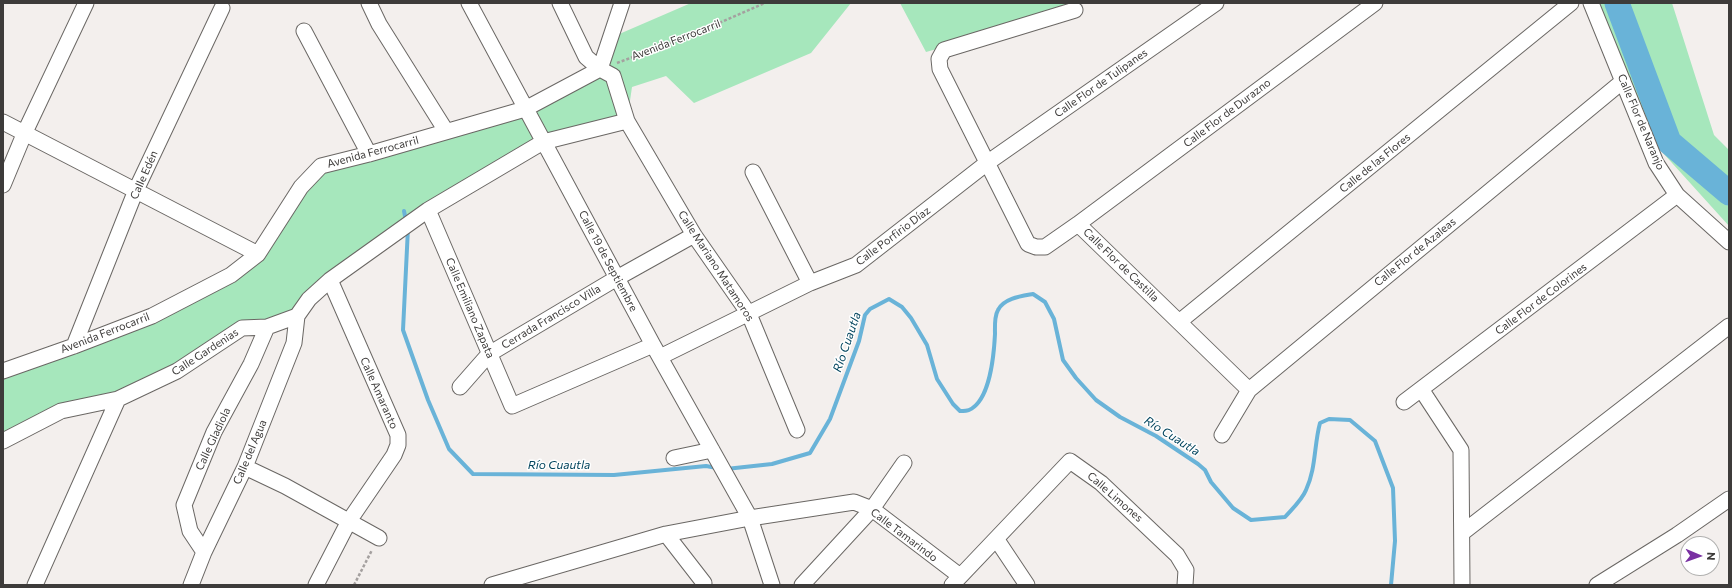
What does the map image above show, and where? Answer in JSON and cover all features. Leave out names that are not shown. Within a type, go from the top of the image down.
[{"type":"street","points":[[3,185],[25,132],[86,3]]},
{"type":"street","points":[[369,3],[379,24],[446,131]]},
{"type":"street","name":"Calle 19 de Septiembre","points":[[469,3],[617,278],[750,518],[772,585]]},
{"type":"street","name":"Calle Mariano Matamoros","points":[[560,3],[586,57],[600,69],[613,76],[627,121],[694,235],[749,314],[797,430]]},
{"type":"street","points":[[600,69],[622,3]]},
{"type":"street","name":"Calle Flor de Tulipanes","points":[[987,162],[1216,3]]},
{"type":"street","name":"Calle Flor de Durazno","points":[[1078,224],[1375,3]]},
{"type":"street","name":"Calle de las Flores","points":[[1179,322],[1571,3]]},
{"type":"street","name":"Calle Flor de Naranjo","points":[[1591,3],[1656,163],[1677,195],[1729,242]]},
{"type":"street","name":"Calle Edén","points":[[74,346],[136,190],[222,8]]},
{"type":"street","name":"Calle Flor de Castilla","points":[[1075,10],[944,50],[939,59],[940,69],[1028,244],[1036,247],[1045,247],[1078,224],[1248,390]]},
{"type":"street","points":[[304,31],[369,154]]},
{"type":"street","name":"Avenida Ferrocarril","points":[[3,371],[152,316],[231,275],[258,254],[301,187],[321,166],[369,154],[525,109],[600,69]]},
{"type":"street","name":"Calle Flor de Azaleas","points":[[1222,435],[1248,390],[1623,81]]},
{"type":"street","points":[[297,316],[309,299],[330,280],[428,210],[543,142],[627,121]]},
{"type":"street","points":[[3,122],[25,132],[258,254]]},
{"type":"street","name":"Calle Porfirio Díaz","points":[[512,406],[749,314],[810,282],[856,265],[987,162]]},
{"type":"street","points":[[753,172],[810,282]]},
{"type":"street","name":"Calle Flor de Colorines","points":[[1404,402],[1677,195]]},
{"type":"street","name":"Calle Emiliano Zapata","points":[[428,210],[512,406]]},
{"type":"street","name":"Cerrada Francisco Villa","points":[[460,387],[489,354],[617,278],[694,235]]},
{"type":"street","name":"Calle Amaranto","points":[[316,585],[349,521],[394,456],[398,445],[398,435],[330,280]]},
{"type":"street","name":"Calle Gardenias","points":[[3,441],[61,411],[118,399],[177,371],[242,328],[267,327],[297,316]]},
{"type":"street","name":"Calle del Agua","points":[[191,585],[204,552],[245,467],[294,344],[297,316]]},
{"type":"street","points":[[1462,533],[1729,326]]},
{"type":"street","name":"Calle Gladiola","points":[[204,552],[190,531],[184,506],[214,432],[251,364],[267,327]]},
{"type":"street","points":[[1421,390],[1461,450],[1462,585]]},
{"type":"street","points":[[35,585],[118,399]]},
{"type":"street","points":[[674,458],[712,450]]},
{"type":"street","name":"Calle Limones","points":[[997,540],[1070,461],[1101,483],[1177,555],[1186,570],[1186,585]]},
{"type":"street","points":[[802,585],[872,509],[904,463]]},
{"type":"street","points":[[245,467],[285,486],[379,538]]},
{"type":"street","points":[[1597,585],[1677,535],[1729,499]]},
{"type":"street","name":"Calle Tamarindo","points":[[492,585],[666,534],[750,518],[854,502],[872,509],[956,581]]},
{"type":"street","points":[[666,534],[704,583]]},
{"type":"street","points":[[956,581],[997,540],[1027,585]]},
{"type":"path","name":"Avenida Ferrocarril","points":[[600,69],[694,34],[765,3]]},
{"type":"path","points":[[354,585],[379,538]]},
{"type":"green space","points":[[691,3],[851,3],[811,53],[694,103],[666,76],[632,87],[627,121],[543,142],[428,210],[297,316],[242,328],[177,371],[61,411],[3,441],[3,371],[231,275],[321,166],[525,109],[600,69],[610,38]]},
{"type":"green space","points":[[900,3],[1068,3],[1075,10],[926,52]]},
{"type":"green space","points":[[1596,3],[1672,3],[1714,135],[1729,150],[1729,226],[1644,132]]},
{"type":"waterway","points":[[1617,3],[1669,142],[1729,193]]},
{"type":"waterway","name":"Río Cuautla","points":[[404,211],[406,221]]},
{"type":"waterway","name":"Río Cuautla","points":[[408,228],[403,330],[428,400],[449,449],[473,474],[614,475],[706,466],[717,468]]},
{"type":"waterway","name":"Río Cuautla","points":[[726,469],[772,464],[810,453],[830,419],[859,341],[865,315],[870,309],[889,299],[902,307],[911,318],[927,345],[937,379],[953,404],[960,411],[969,410],[976,405],[982,397],[990,376],[995,334],[995,319],[998,310],[1009,300],[1033,294],[1045,302],[1054,319],[1063,360],[1076,378],[1096,400],[1120,417],[1156,436],[1198,464],[1205,470],[1211,482],[1233,508],[1251,520],[1285,517],[1302,497],[1312,474],[1320,423],[1329,419],[1350,420],[1375,441],[1393,488],[1395,541],[1391,585]]}]
